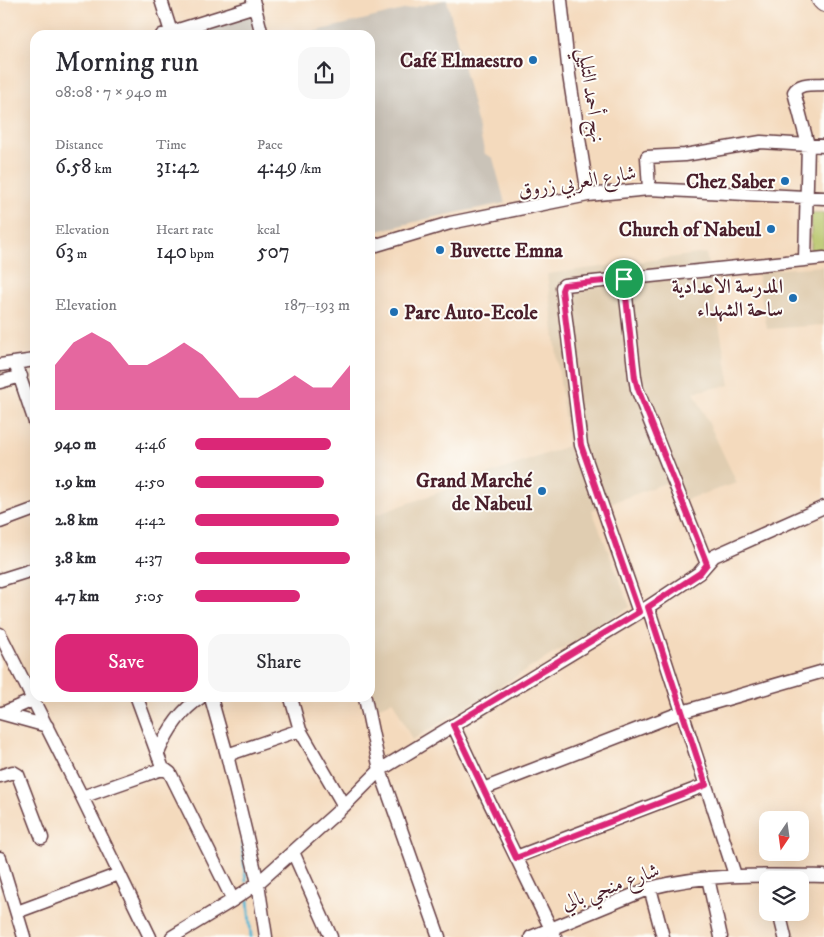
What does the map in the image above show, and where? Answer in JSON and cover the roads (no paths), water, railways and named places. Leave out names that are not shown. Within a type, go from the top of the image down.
[{"type":"street","points":[[161,0],[166,30]]},
{"type":"street","name":"نهج أحمد التليلي","points":[[561,0],[588,195]]},
{"type":"street","points":[[821,0],[824,3]]},
{"type":"street","points":[[178,30],[254,3],[261,30]]},
{"type":"street","points":[[805,259],[808,145],[794,92],[798,86],[824,84]]},
{"type":"street","points":[[650,189],[647,158],[685,155],[761,142],[824,146]]},
{"type":"street","name":"شارع العربي زروق","points":[[375,246],[450,223],[588,195],[650,189],[824,198]]},
{"type":"street","points":[[735,875],[682,712],[581,445],[562,290],[564,285],[824,258]]},
{"type":"street","points":[[624,279],[635,378],[638,389],[707,564]]},
{"type":"street","points":[[0,364],[30,361]]},
{"type":"street","points":[[15,363],[30,407]]},
{"type":"street","points":[[0,382],[20,376]]},
{"type":"street","points":[[172,937],[258,883],[344,806],[380,770],[644,609],[700,573],[714,556],[824,507]]},
{"type":"street","points":[[0,522],[30,511]]},
{"type":"street","points":[[0,580],[30,574]]},
{"type":"street","points":[[0,634],[30,689]]},
{"type":"street","points":[[482,790],[682,712],[824,671]]},
{"type":"street","points":[[1,713],[30,692]]},
{"type":"street","points":[[36,702],[150,937]]},
{"type":"street","points":[[139,702],[163,769],[170,773],[233,900]]},
{"type":"street","points":[[158,753],[167,732],[182,713],[195,702]]},
{"type":"street","points":[[212,702],[258,883],[266,937]]},
{"type":"street","points":[[292,702],[300,730],[344,806]]},
{"type":"street","points":[[365,702],[380,770],[439,937]]},
{"type":"street","points":[[1,713],[47,726]]},
{"type":"street","points":[[453,725],[482,790],[553,932]]},
{"type":"street","points":[[227,755],[300,730]]},
{"type":"street","points":[[82,796],[163,769]]},
{"type":"street","points":[[0,776],[13,772],[18,775],[42,838]]},
{"type":"street","points":[[516,858],[706,785]]},
{"type":"street","points":[[293,852],[331,937]]},
{"type":"street","points":[[0,858],[6,898],[17,912],[24,937]]},
{"type":"street","points":[[17,912],[119,874]]},
{"type":"street","name":"شارع منجي بالي","points":[[531,937],[553,932],[650,888],[681,881],[735,875],[759,876]]},
{"type":"street","name":"شارع منجي بالي","points":[[809,876],[824,876]]},
{"type":"street","points":[[708,878],[720,937]]},
{"type":"street","points":[[650,888],[663,937]]},
{"type":"street","points":[[782,921],[785,937]]},
{"type":"waterway","points":[[242,844],[246,881]]},
{"type":"waterway","points":[[248,900],[251,937]]},
{"type":"place","name":"Café Elmaestro","points":[[533,60]]},
{"type":"place","name":"Chez Saber","points":[[785,181]]},
{"type":"place","name":"Church of Nabeul","points":[[771,229]]},
{"type":"place","name":"Buvette Emna","points":[[440,250]]},
{"type":"place","name":"المدرسة الاعدادية ساحة الشهداء","points":[[793,298]]},
{"type":"place","name":"Parc Auto-Ecole","points":[[394,312]]},
{"type":"place","name":"Grand Marché de Nabeul","points":[[542,491]]}]
